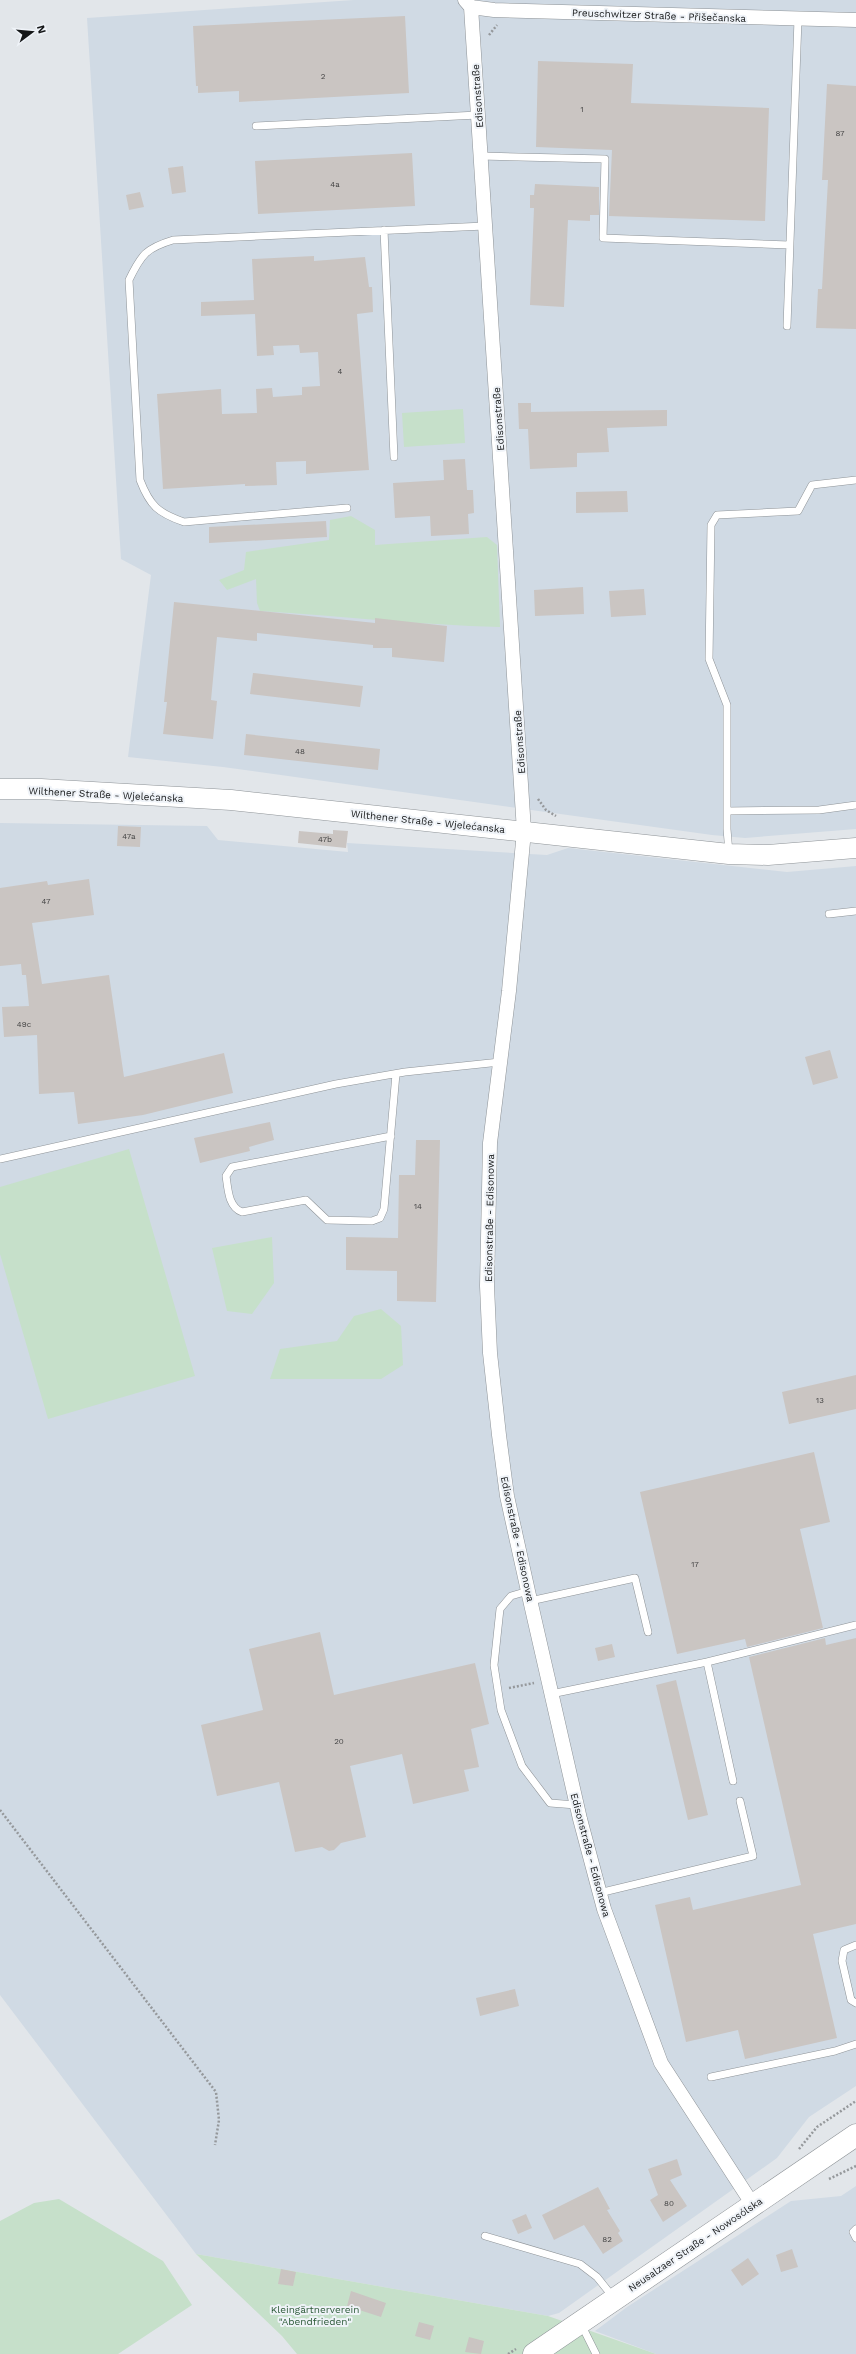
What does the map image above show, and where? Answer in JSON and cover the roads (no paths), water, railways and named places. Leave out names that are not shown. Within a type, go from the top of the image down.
[{"type":"main road","name":"Wilthener Straße - Wjelećanska","points":[[0,790],[41,789],[231,800],[729,854],[768,854],[856,848]]},
{"type":"main road","name":"Neusalzaer Straße - Nowosólska","points":[[534,2354],[856,2135]]},
{"type":"street","name":"Preuschwitzer Straße - Přišečanska","points":[[468,4],[515,10],[856,20]]},
{"type":"street","name":"Edisonstraße","points":[[468,4],[481,156],[524,831]]},
{"type":"street","name":"Edisonstraße - Edisonowa","points":[[524,831],[509,991],[490,1143],[488,1208],[487,1286],[490,1353],[508,1496],[576,1805],[599,1893],[661,2063],[753,2205]]},
{"type":"lane","points":[[787,326],[798,19]]},
{"type":"lane","points":[[256,126],[478,115]]},
{"type":"lane","points":[[481,156],[605,160],[603,238],[789,245]]},
{"type":"lane","points":[[346,508],[184,522],[165,515],[147,499],[140,480],[129,280],[139,260],[153,246],[173,240],[485,226]]},
{"type":"lane","points":[[384,230],[394,458]]},
{"type":"lane","points":[[729,854],[727,811],[727,705],[708,659],[711,525],[718,515],[798,511],[812,485],[856,480]]},
{"type":"lane","points":[[727,811],[820,810],[856,805]]},
{"type":"lane","points":[[828,914],[856,910]]},
{"type":"lane","points":[[0,1159],[336,1084],[396,1074],[500,1062]]},
{"type":"lane","points":[[391,1136],[232,1167],[226,1176],[232,1204],[236,1210],[242,1212],[306,1200],[327,1220],[372,1221],[380,1218],[384,1209],[391,1136],[396,1074]]},
{"type":"lane","points":[[576,1805],[550,1802],[522,1766],[501,1710],[494,1665],[500,1609],[512,1596],[529,1596],[635,1578],[648,1632]]},
{"type":"lane","points":[[552,1694],[707,1662],[856,1625]]},
{"type":"lane","points":[[707,1662],[733,1781]]},
{"type":"lane","points":[[599,1893],[753,1856],[740,1801]]},
{"type":"lane","points":[[856,1945],[844,1950],[842,1961],[851,2000],[856,2003]]},
{"type":"lane","points":[[711,2077],[835,2051],[856,2044]]},
{"type":"lane","points":[[856,2229],[853,2232],[856,2238]]},
{"type":"lane","points":[[485,2236],[580,2264],[597,2277],[614,2299]]},
{"type":"lane","points":[[580,2322],[596,2354]]},
{"type":"park label","name":"Kleingärtnerverein \"Abendfrieden\"","points":[[315,2314]]}]
